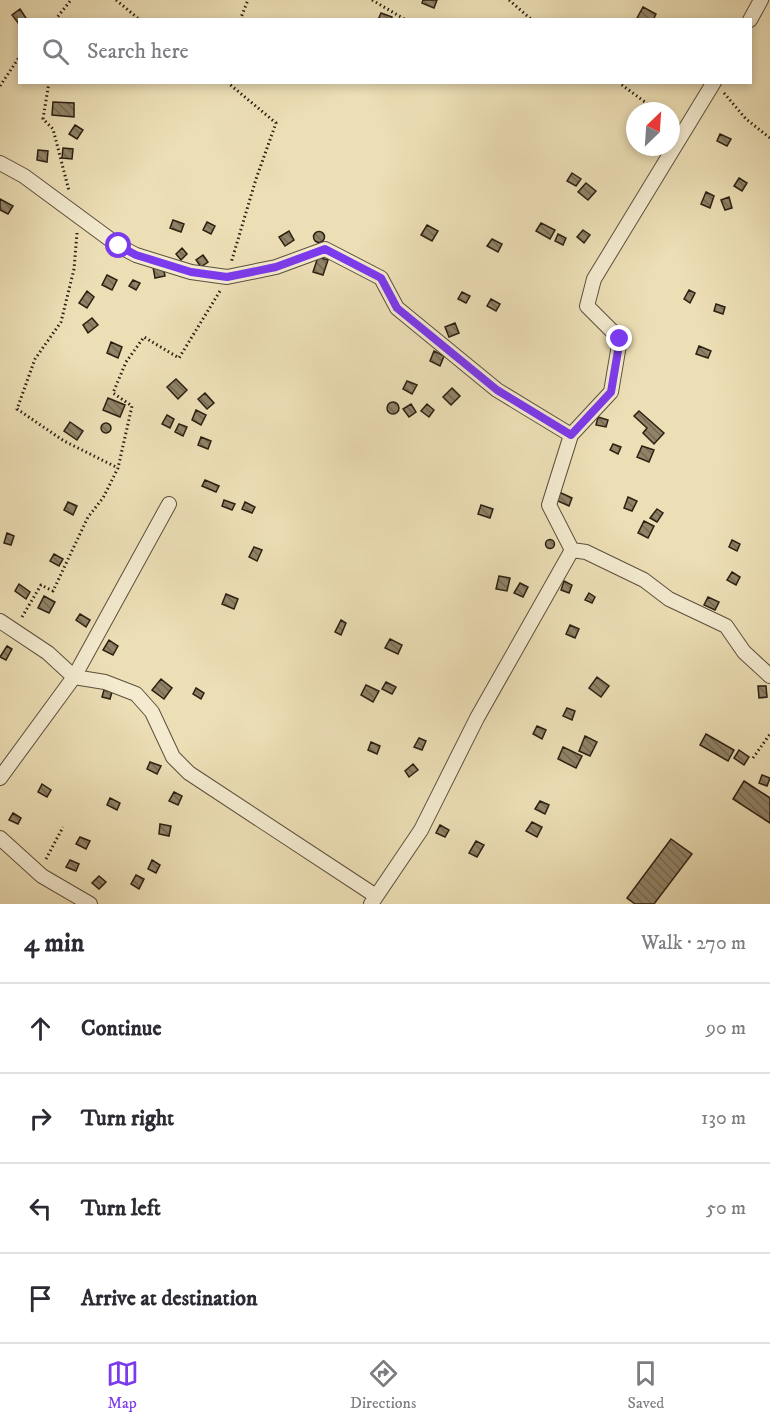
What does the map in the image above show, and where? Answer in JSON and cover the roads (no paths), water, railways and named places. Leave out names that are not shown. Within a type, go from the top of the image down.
[{"type":"street","points":[[751,18],[760,0]]},
{"type":"street","points":[[572,550],[549,505],[571,435],[611,392],[620,339],[587,306],[594,279],[713,84]]},
{"type":"street","points":[[0,163],[24,176],[119,246],[136,255],[191,272],[227,277],[276,267],[325,249],[381,278],[397,308],[497,390],[571,435]]},
{"type":"street","points":[[0,778],[74,677],[169,504]]},
{"type":"street","points":[[572,550],[586,552],[644,580],[669,599],[726,626],[744,652],[770,676]]},
{"type":"street","points":[[0,621],[48,653],[74,677],[105,682],[135,694],[152,712],[173,756],[189,773],[373,900],[422,830],[477,718],[572,550]]},
{"type":"street","points":[[0,838],[53,884],[90,904]]}]
